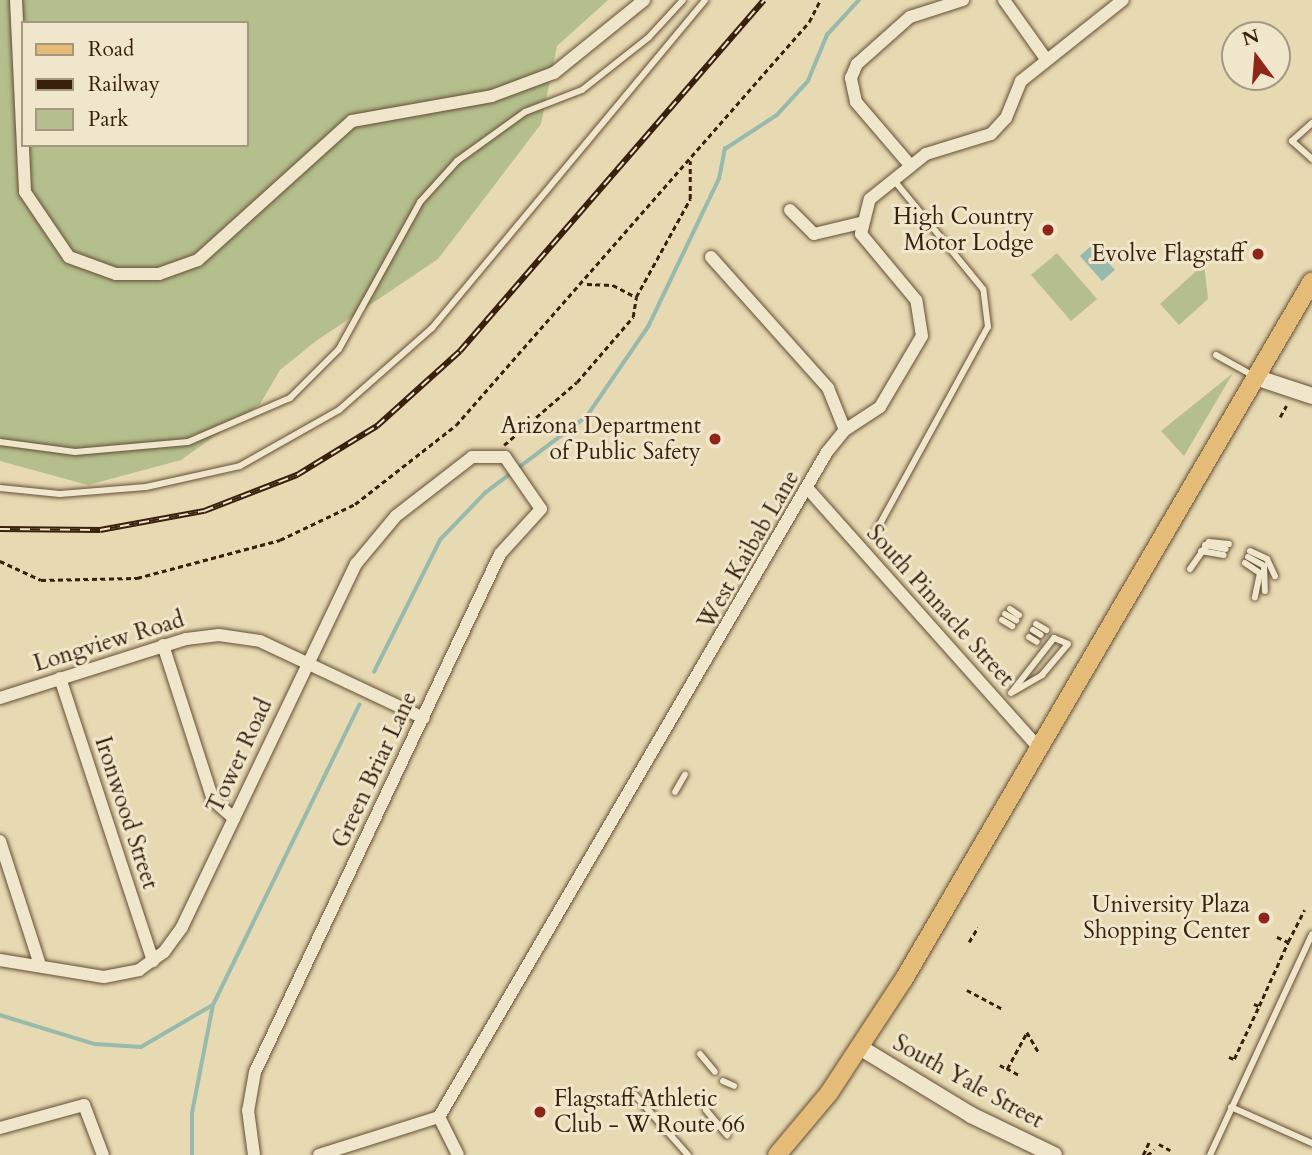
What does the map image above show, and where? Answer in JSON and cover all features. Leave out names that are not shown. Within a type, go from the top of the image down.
[{"type":"main road","points":[[777,1155],[861,1048],[1040,749],[1312,281]]},
{"type":"street","points":[[16,0],[19,162],[32,206],[57,244],[85,266],[159,274],[198,260],[352,121],[492,96],[554,73],[645,0]]},
{"type":"street","points":[[910,165],[856,102],[851,78],[863,58],[910,17],[964,0]]},
{"type":"street","points":[[1004,0],[1046,59]]},
{"type":"street","points":[[790,210],[814,234],[860,223],[870,199],[910,165],[990,134],[1006,118],[1021,80],[1123,0]]},
{"type":"street","name":"West Kaibab Lane","points":[[439,1117],[845,430],[880,407],[924,322],[916,299],[866,243],[860,223]]},
{"type":"street","points":[[711,257],[828,388],[845,430]]},
{"type":"street","points":[[1255,377],[1312,396]]},
{"type":"street","name":"Tower Road","points":[[153,961],[183,927],[307,661],[369,546],[472,457],[495,452]]},
{"type":"street","name":"Green Briar Lane","points":[[254,1155],[248,1110],[255,1072],[500,554],[541,509],[515,468],[495,452]]},
{"type":"street","name":"South Pinnacle Street","points":[[809,490],[1040,749]]},
{"type":"street","name":"Longview Road","points":[[0,698],[163,645],[200,636],[240,637],[307,661],[424,718]]},
{"type":"street","points":[[163,645],[213,800],[234,818]]},
{"type":"street","name":"Ironwood Street","points":[[60,678],[153,961]]},
{"type":"street","points":[[0,841],[39,962]]},
{"type":"street","points":[[0,960],[39,962],[104,977],[153,961]]},
{"type":"street","name":"South Yale Street","points":[[861,1048],[964,1111],[1054,1155]]},
{"type":"street","points":[[0,1128],[84,1105],[103,1155]]},
{"type":"street","points":[[319,1155],[439,1117],[458,1155]]},
{"type":"lane","points":[[0,442],[75,452],[188,442],[290,398],[339,349],[420,202],[457,161],[525,112],[582,90],[649,37],[683,0]]},
{"type":"lane","points":[[0,488],[60,494],[146,487],[240,466],[339,410],[432,328],[705,0]]},
{"type":"lane","points":[[1312,123],[1289,138],[1312,159]]},
{"type":"lane","points":[[875,533],[988,327],[983,289],[893,179]]},
{"type":"lane","points":[[1216,355],[1255,377]]},
{"type":"lane","points":[[1203,548],[1226,550],[1203,548]]},
{"type":"lane","points":[[1190,569],[1203,548]]},
{"type":"lane","points":[[1248,557],[1267,559],[1275,576]]},
{"type":"lane","points":[[1248,557],[1264,566],[1265,591]]},
{"type":"lane","points":[[1248,557],[1260,573],[1255,597]]},
{"type":"lane","points":[[1005,614],[1015,621],[1005,614]]},
{"type":"lane","points":[[1033,630],[1041,636],[1033,630]]},
{"type":"lane","points":[[1054,638],[1068,644],[1042,675],[1011,693],[1054,638]]},
{"type":"lane","points":[[675,792],[685,775]]},
{"type":"lane","points":[[1210,1155],[1312,934]]},
{"type":"lane","points":[[700,1054],[715,1072]]},
{"type":"lane","points":[[723,1081],[734,1086]]},
{"type":"lane","points":[[635,1095],[688,1155]]},
{"type":"lane","points":[[1231,1107],[1312,1143]]},
{"type":"lane","points":[[706,1110],[727,1135]]},
{"type":"path","points":[[0,561],[41,580],[137,578],[280,540],[355,504],[456,425],[585,284],[810,22],[820,0]]},
{"type":"path","points":[[495,452],[619,337],[636,297],[690,199],[690,161]]},
{"type":"path","points":[[585,284],[613,285],[636,297]]},
{"type":"path","points":[[1280,417],[1286,406]]},
{"type":"path","points":[[1230,1057],[1259,1006],[1304,910]]},
{"type":"path","points":[[970,942],[978,927]]},
{"type":"path","points":[[1277,937],[1288,942]]},
{"type":"path","points":[[967,990],[1002,1010]]},
{"type":"path","points":[[1254,1004],[1259,1006]]},
{"type":"path","points":[[1007,1069],[1027,1032],[1040,1053]]},
{"type":"path","points":[[1000,1065],[1018,1075]]},
{"type":"path","points":[[1145,1155],[1149,1142]]},
{"type":"path","points":[[1159,1144],[1170,1150]]},
{"type":"path","points":[[1145,1155],[1154,1150]]},
{"type":"green space","points":[[0,0],[608,0],[557,46],[541,124],[438,259],[316,341],[280,370],[260,404],[181,460],[88,485],[0,461]]},
{"type":"green space","points":[[1057,253],[1097,299],[1071,321],[1031,275]]},
{"type":"green space","points":[[1204,264],[1208,299],[1179,325],[1160,304]]},
{"type":"green space","points":[[1233,373],[1184,456],[1161,431]]},
{"type":"shaded area","points":[[1092,245],[1115,270],[1102,281],[1080,256]]},
{"type":"waterway","points":[[374,672],[440,540],[485,493],[587,416],[648,327],[719,179],[725,149],[777,115],[808,81],[827,35],[859,0]]},
{"type":"waterway","points":[[0,1015],[95,1044],[141,1047],[213,1005],[359,705]]},
{"type":"waterway","points":[[192,1155],[192,1113],[213,1005]]},
{"type":"railway","points":[[0,529],[100,530],[204,511],[297,475],[377,426],[460,351],[764,0]]},
{"type":"place","name":"High Country Motor Lodge","points":[[1048,230]]},
{"type":"place","name":"Evolve Flagstaff","points":[[1258,254]]},
{"type":"place","name":"Arizona Department of Public Safety","points":[[715,439]]},
{"type":"place","name":"University Plaza Shopping Center","points":[[1264,918]]},
{"type":"place","name":"Flagstaff Athletic Club - W Route 66","points":[[540,1112]]}]
